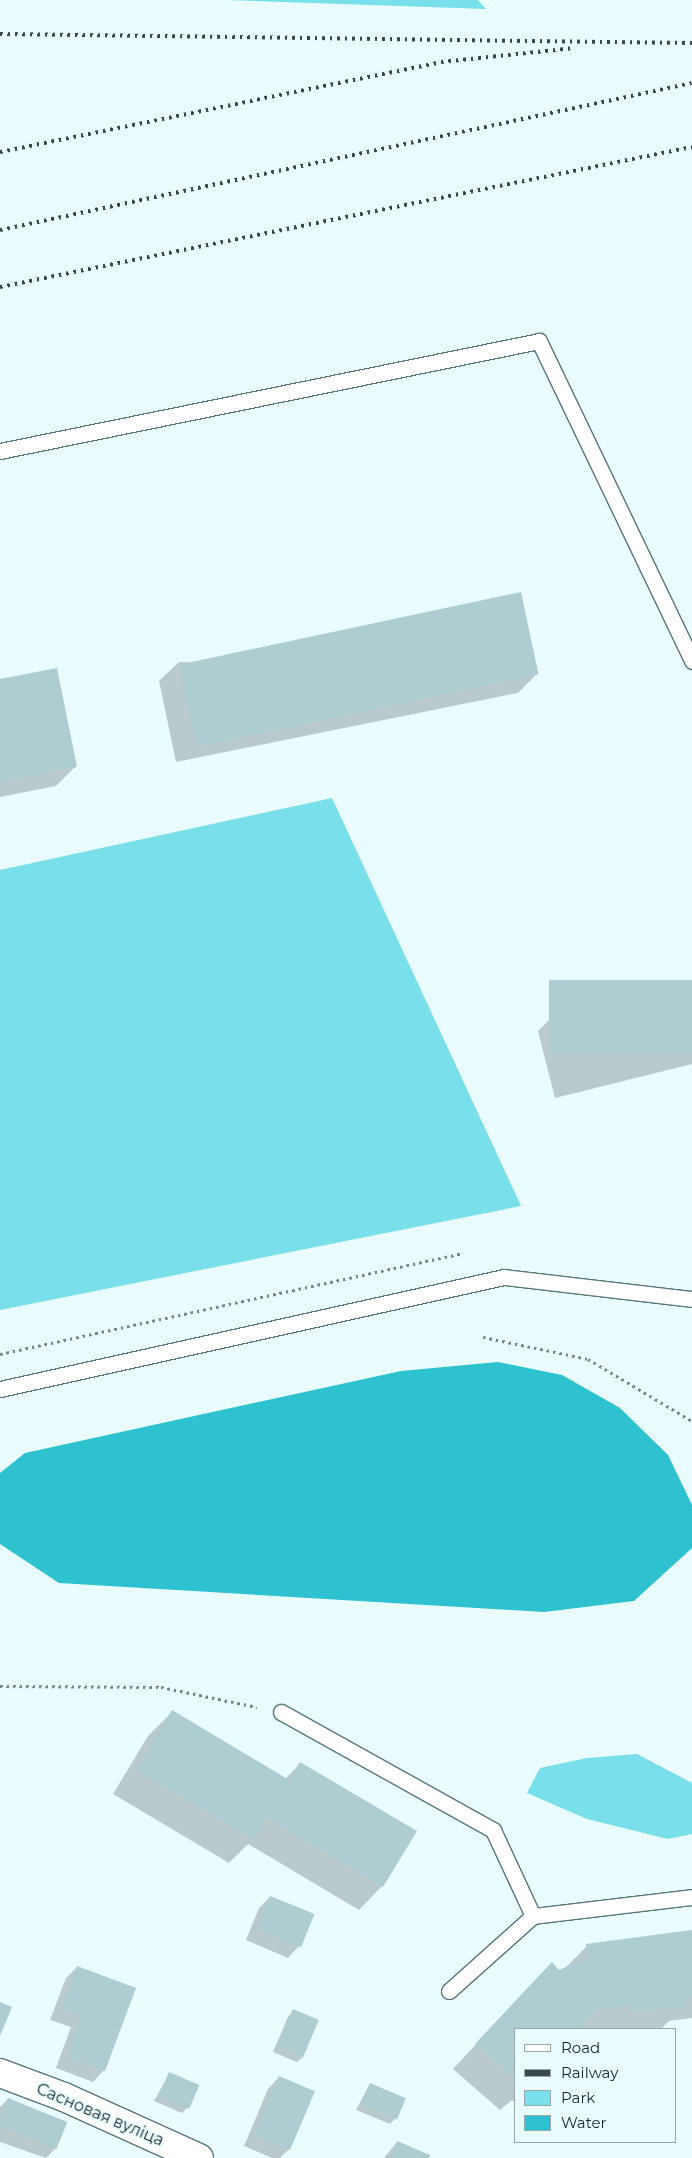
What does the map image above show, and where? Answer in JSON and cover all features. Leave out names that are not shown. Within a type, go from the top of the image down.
[{"type":"street","name":"Сасновая вуліца","points":[[0,2073],[64,2097],[199,2158]]},
{"type":"lane","points":[[0,451],[539,341],[692,660]]},
{"type":"lane","points":[[0,1389],[504,1277],[692,1298]]},
{"type":"lane","points":[[281,1712],[493,1830],[533,1916]]},
{"type":"lane","points":[[449,1991],[533,1916],[692,1897]]},
{"type":"path","points":[[0,1354],[460,1254]]},
{"type":"path","points":[[483,1338],[588,1359],[692,1421]]},
{"type":"path","points":[[0,1686],[160,1687],[281,1712]]},
{"type":"green space","points":[[227,0],[478,0],[486,9]]},
{"type":"green space","points":[[332,798],[521,1206],[0,1310],[0,870]]},
{"type":"green space","points":[[637,1754],[692,1783],[692,1834],[668,1839],[587,1819],[527,1793],[540,1768],[587,1758]]},
{"type":"water","points":[[498,1362],[562,1375],[620,1408],[668,1455],[692,1505],[692,1548],[634,1601],[544,1612],[59,1583],[0,1544],[0,1473],[25,1453],[401,1371]]},
{"type":"building","points":[[521,592],[538,674],[196,747],[179,665]]},
{"type":"building","points":[[57,668],[77,767],[0,782],[0,679]]},
{"type":"building","points":[[549,980],[692,980],[692,1053],[549,1053]]},
{"type":"building","points":[[172,1710],[289,1780],[300,1762],[417,1831],[383,1887],[267,1818],[254,1840],[136,1770]]},
{"type":"building","points":[[270,1896],[315,1914],[301,1947],[257,1929]]},
{"type":"building","points":[[692,1930],[692,1998],[686,1999],[686,2006],[629,2012],[628,2006],[597,2010],[580,2028],[514,2028],[514,2078],[475,2044],[552,1962],[559,1970],[588,1958],[586,1944]]},
{"type":"building","points":[[77,1966],[136,1988],[105,2071],[67,2057],[82,2016],[61,2009]]},
{"type":"building","points":[[0,2002],[12,2007],[0,2036]]},
{"type":"building","points":[[293,2009],[319,2020],[303,2057],[277,2046]]},
{"type":"building","points":[[169,2072],[199,2085],[189,2109],[159,2096]]},
{"type":"building","points":[[279,2076],[315,2091],[290,2150],[254,2135]]},
{"type":"building","points":[[370,2083],[406,2098],[397,2119],[361,2104]]},
{"type":"building","points":[[8,2098],[67,2122],[56,2149],[0,2126],[0,2118]]},
{"type":"building","points":[[397,2141],[430,2155],[429,2158],[390,2158]]},
{"type":"railway","points":[[0,34],[692,43]]},
{"type":"railway","points":[[0,152],[441,62],[574,48]]},
{"type":"railway","points":[[0,230],[692,83]]},
{"type":"railway","points":[[0,287],[692,147]]}]
